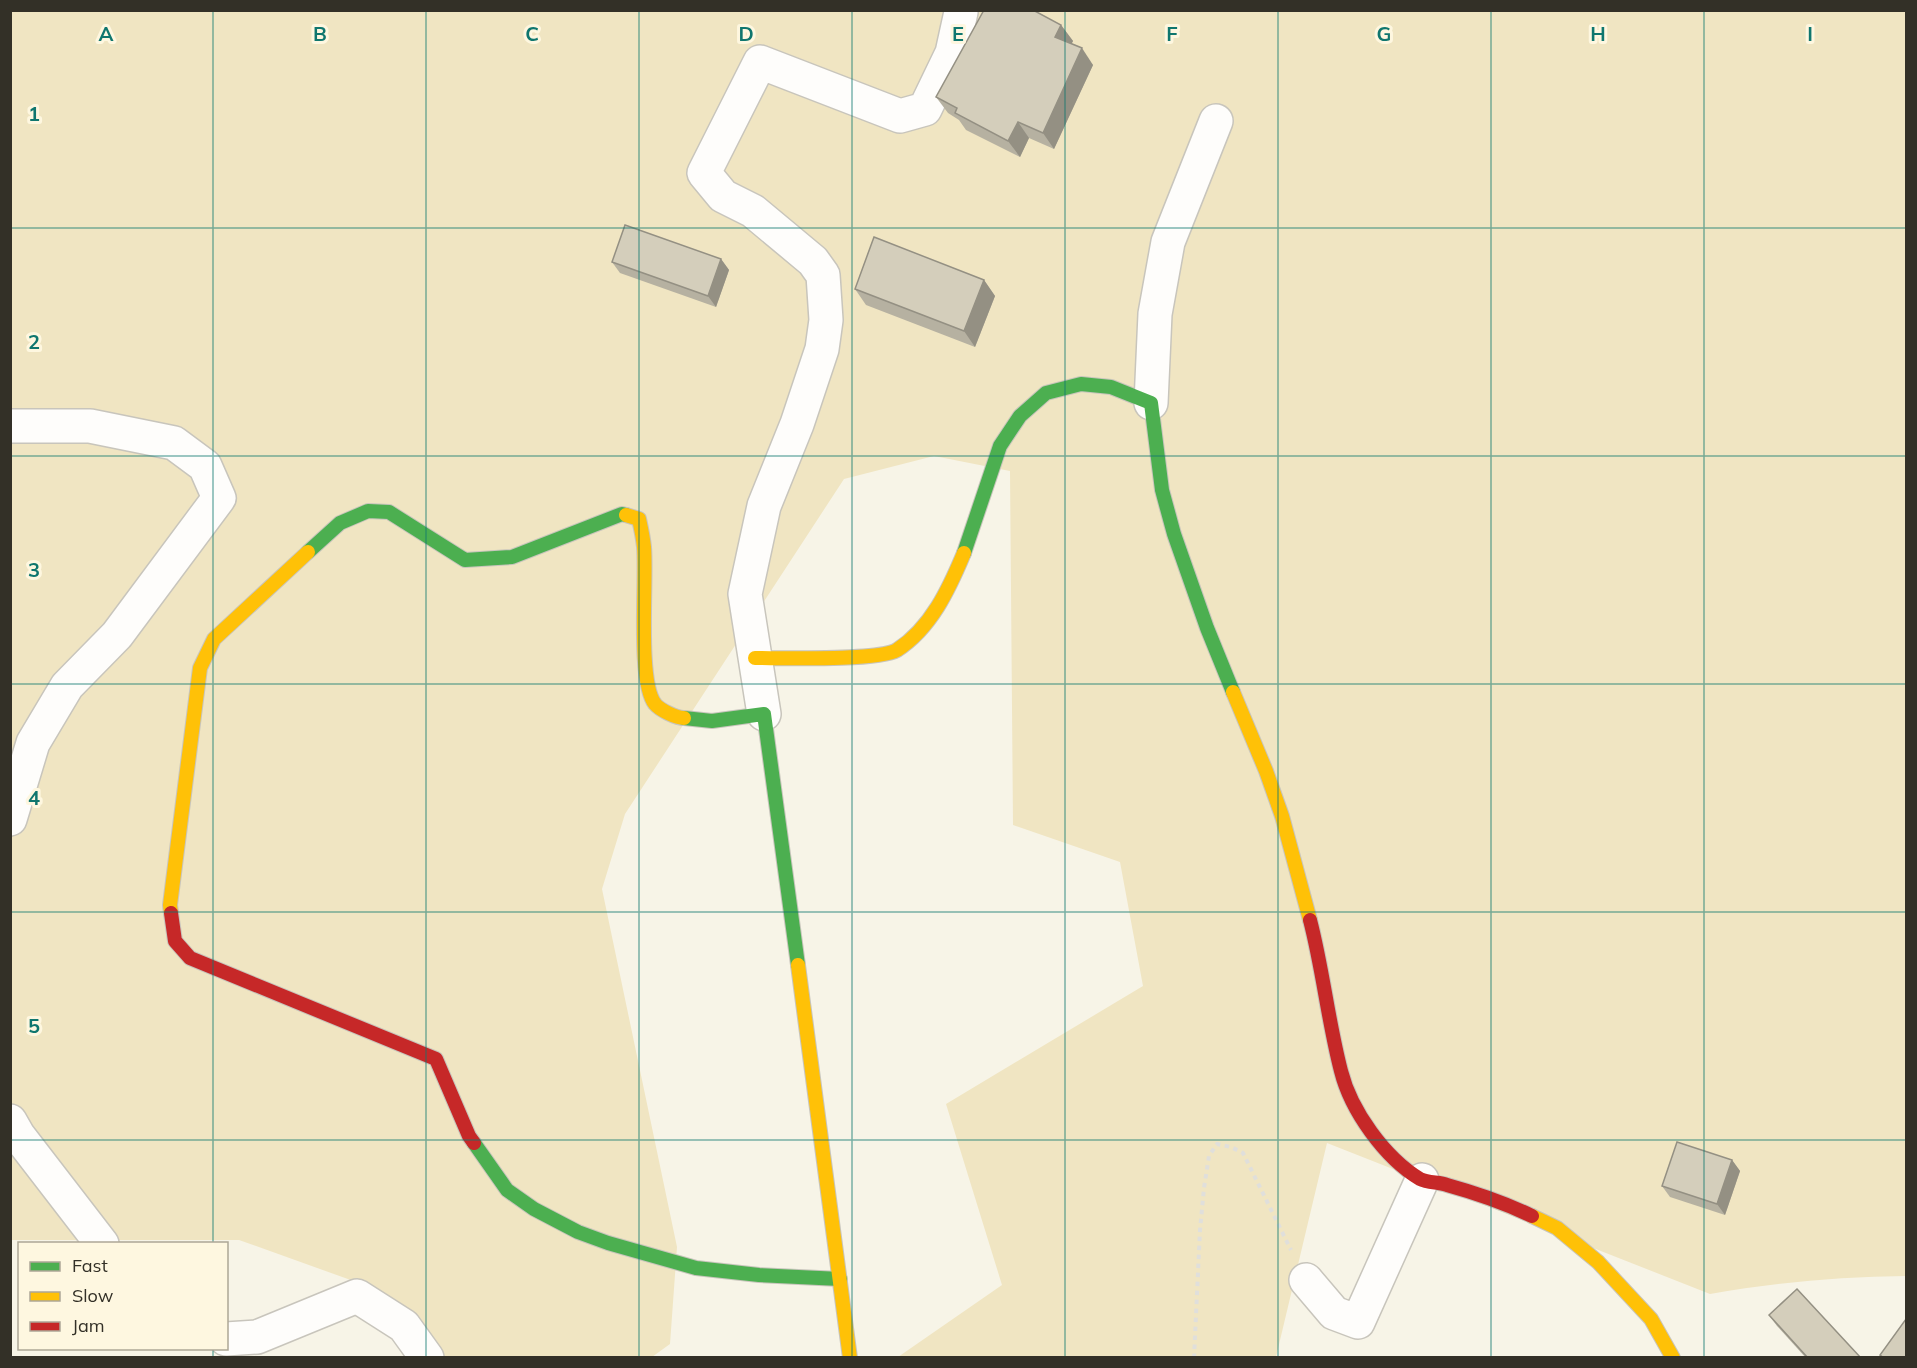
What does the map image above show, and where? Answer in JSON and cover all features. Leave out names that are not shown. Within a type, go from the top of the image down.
[{"type":"street","points":[[850,1358],[764,714],[745,594],[764,506],[797,424],[822,349],[826,320],[823,275],[813,261],[753,211],[723,196],[704,173],[760,62],[900,116],[925,109],[952,53],[961,12]]},
{"type":"street","points":[[1216,121],[1168,242],[1155,314],[1151,402],[1162,490],[1174,534],[1207,628],[1262,761],[1282,816],[1319,954],[1341,1072],[1352,1101],[1367,1126],[1392,1156],[1422,1179],[1506,1204],[1557,1228],[1598,1262],[1651,1319],[1673,1358]]},
{"type":"street","points":[[755,658],[873,656],[895,651],[916,634],[933,614],[952,581],[970,539],[1000,446],[1020,417],[1046,393],[1081,384],[1111,387],[1151,402]]},
{"type":"street","points":[[10,426],[90,426],[174,443],[206,466],[219,498],[117,634],[67,686],[33,743],[10,819]]},
{"type":"street","points":[[764,714],[712,722],[678,718],[655,704],[647,684],[645,546],[639,519],[622,514],[512,557],[465,560],[389,512],[368,511],[340,523],[214,639],[200,668],[170,905],[175,941],[190,958],[436,1059],[469,1136],[507,1190],[534,1209],[578,1232],[608,1243],[696,1268],[759,1275],[840,1279]]},
{"type":"street","points":[[13,1132],[100,1242]]},
{"type":"street","points":[[1306,1280],[1334,1312],[1358,1322],[1422,1179]]},
{"type":"street","points":[[228,1339],[257,1337],[357,1296],[404,1326],[427,1358]]},
{"type":"path","points":[[1194,1358],[1204,1188],[1209,1156],[1217,1144],[1243,1153],[1306,1280]]},
{"type":"shaded area","points":[[10,11],[1906,11],[1906,1276],[1808,1281],[1710,1294],[1327,1143],[1276,1357],[898,1357],[1002,1285],[946,1104],[1143,986],[1120,862],[1013,825],[1010,471],[934,456],[844,479],[625,814],[602,889],[677,1247],[670,1344],[652,1357],[424,1357],[373,1288],[239,1240],[11,1240]]},
{"type":"building","points":[[984,10],[1033,10],[1061,25],[1055,37],[1082,48],[1043,133],[1018,122],[1008,141],[955,113],[957,108],[936,97]]},
{"type":"building","points":[[625,225],[721,259],[708,296],[612,262]]},
{"type":"building","points":[[874,237],[984,280],[964,331],[855,289]]},
{"type":"building","points":[[1677,1142],[1732,1160],[1717,1204],[1662,1186]]},
{"type":"building","points":[[1797,1289],[1861,1358],[1808,1358],[1769,1315]]},
{"type":"building","points":[[1906,1319],[1906,1358],[1884,1358],[1880,1355]]},
{"type":"traffic: fast","points":[[964,553],[1000,446],[1020,416],[1046,393],[1081,384],[1111,387],[1151,403],[1162,490],[1174,534],[1207,628],[1233,692]]},
{"type":"traffic: fast","points":[[308,552],[340,523],[368,511],[389,512],[465,560],[512,557],[622,514],[626,515]]},
{"type":"traffic: fast","points":[[684,718],[712,721],[764,714],[798,965]]},
{"type":"traffic: fast","points":[[474,1143],[507,1190],[534,1209],[578,1232],[696,1268],[759,1275],[840,1279]]},
{"type":"traffic: slow","points":[[626,515],[639,519],[644,543],[644,653],[649,692],[655,704],[661,709],[684,718]]},
{"type":"traffic: slow","points":[[171,913],[170,905],[200,668],[214,639],[308,552]]},
{"type":"traffic: slow","points":[[755,658],[871,656],[897,650],[920,631],[938,607],[964,553]]},
{"type":"traffic: slow","points":[[1233,692],[1282,816],[1310,920]]},
{"type":"traffic: slow","points":[[798,965],[850,1358]]},
{"type":"traffic: slow","points":[[1532,1216],[1557,1228],[1598,1262],[1651,1319],[1673,1358]]},
{"type":"traffic: jam","points":[[171,913],[175,941],[190,958],[436,1059],[474,1143]]},
{"type":"traffic: jam","points":[[1310,920],[1341,1071],[1353,1102],[1371,1132],[1394,1159],[1420,1179],[1480,1195],[1532,1216]]}]
